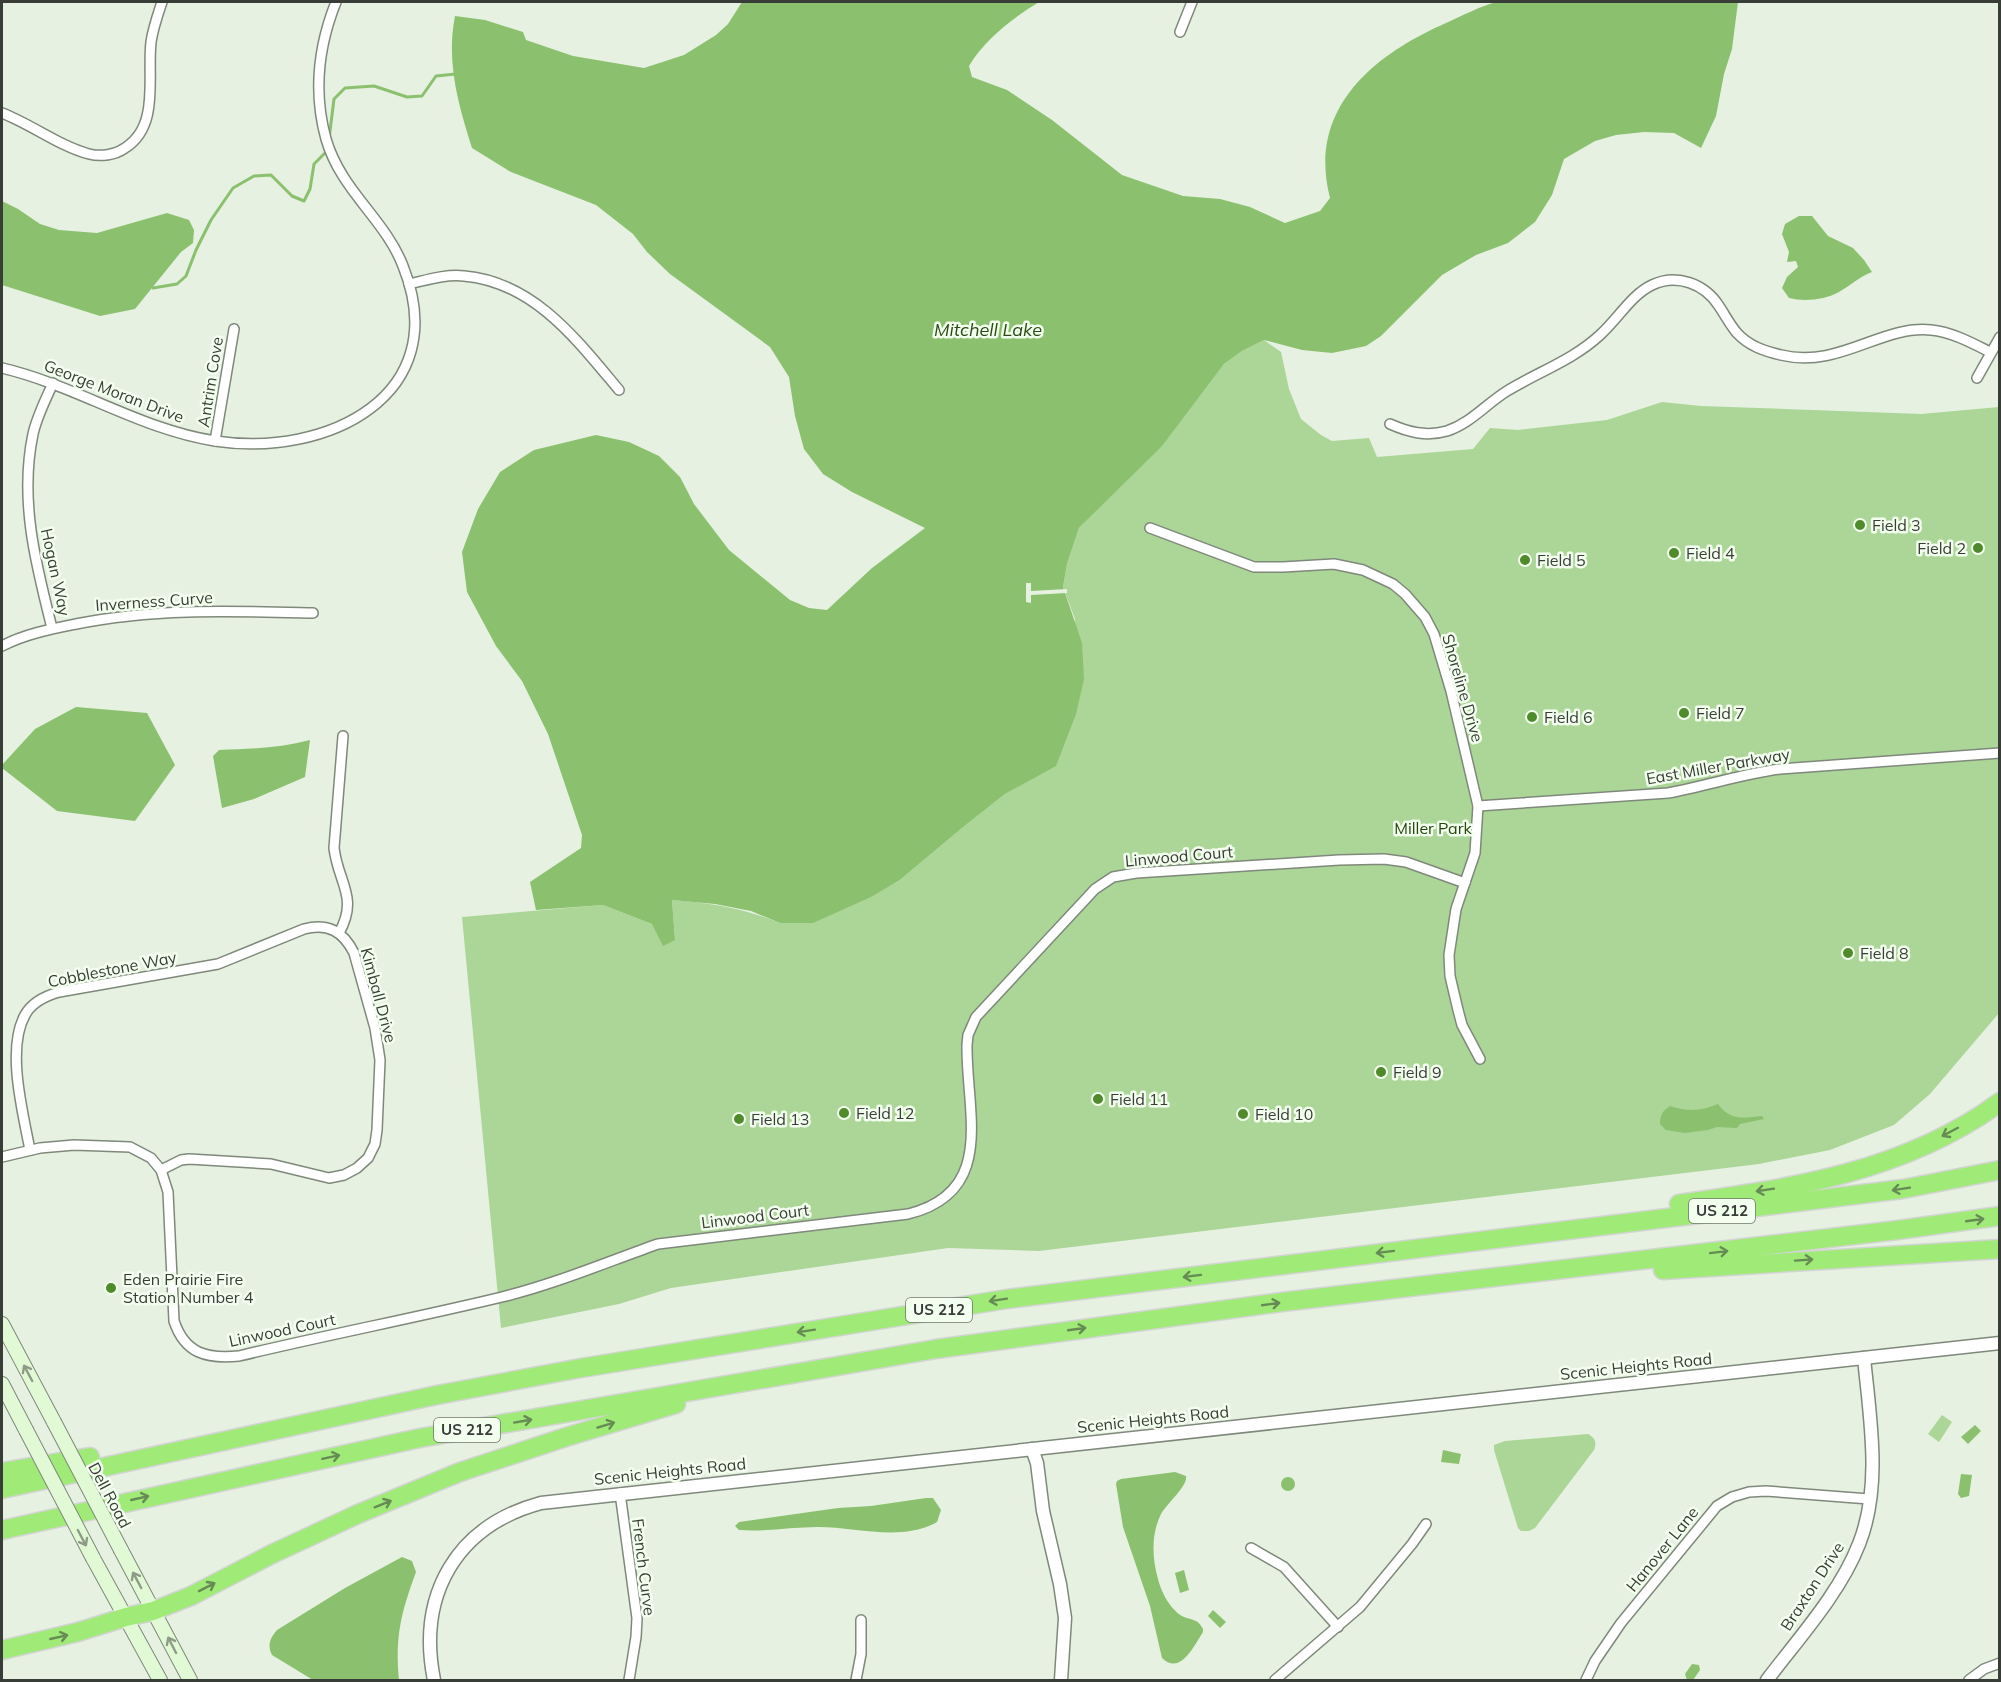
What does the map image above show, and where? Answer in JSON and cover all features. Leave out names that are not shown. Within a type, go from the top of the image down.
[{"type":"highway","points":[[1443,1244],[1515,1227],[1683,1204],[1828,1180],[1880,1165],[1921,1148],[2000,1102]]},
{"type":"highway","name":"US 212","points":[[2,1489],[437,1395],[582,1368],[1007,1299],[1903,1189],[2000,1170]]},
{"type":"highway","name":"US 212","points":[[2,1530],[420,1438],[936,1348],[1282,1302],[2000,1216]]},
{"type":"highway","points":[[1452,1283],[2000,1250]]},
{"type":"highway","points":[[2,1650],[153,1611],[191,1596],[272,1554],[358,1515],[470,1469],[566,1437],[668,1406],[771,1386],[936,1348]]},
{"type":"highway","points":[[2,1472],[116,1453],[328,1408],[437,1395]]},
{"type":"main road","name":"Dell Road","points":[[2,1324],[190,1680]]},
{"type":"main road","points":[[2,1384],[160,1680]]},
{"type":"street","points":[[2,112],[77,150],[92,155],[119,152],[131,144],[141,134],[147,121],[152,38],[162,2]]},
{"type":"street","name":"George Moran Drive","points":[[2,368],[53,383],[153,426],[215,441],[268,444],[299,440],[330,431],[359,418],[377,405],[391,390],[403,371],[410,351],[415,330],[414,308],[409,284],[394,246],[348,186],[327,142],[320,116],[319,63],[324,37],[336,2]]},
{"type":"street","points":[[1180,32],[1192,2]]},
{"type":"street","points":[[409,284],[439,277],[464,276],[506,287],[531,300],[554,316],[574,336],[618,390]]},
{"type":"street","points":[[1390,424],[1407,431],[1426,434],[1445,432],[1463,425],[1508,391],[1583,350],[1637,296],[1650,286],[1664,280],[1680,280],[1695,284],[1708,292],[1745,341],[1764,351],[1779,355],[1805,358],[1825,357],[1911,330],[1948,333],[1990,352]]},
{"type":"street","name":"Antrim Cove","points":[[215,441],[234,329]]},
{"type":"street","points":[[1977,378],[2000,337]]},
{"type":"street","name":"Hogan Way","points":[[52,628],[30,537],[29,459],[34,432],[53,383]]},
{"type":"street","name":"Shoreline Drive","points":[[1150,528],[1254,567],[1319,564],[1350,566],[1379,576],[1406,594],[1425,617],[1434,634],[1451,692],[1478,806],[1475,853],[1451,934],[1450,976],[1462,1025],[1480,1059]]},
{"type":"street","name":"Inverness Curve","points":[[2,646],[52,628],[104,618],[158,612],[211,610],[313,613]]},
{"type":"street","points":[[339,933],[349,910],[346,891],[336,864],[334,848],[343,736]]},
{"type":"street","name":"East Miller Parkway","points":[[1478,806],[1668,793],[1780,769],[2000,753]]},
{"type":"street","name":"Linwood Court","points":[[161,1170],[168,1192],[174,1321],[179,1336],[189,1345],[201,1354],[217,1358],[239,1356],[504,1296],[588,1270],[625,1254],[658,1244],[908,1214],[931,1207],[951,1193],[970,1161],[972,1135],[967,1045],[968,1035],[976,1017],[1095,889],[1105,882],[1136,873],[1384,859],[1406,861],[1465,883]]},
{"type":"street","name":"Cobblestone Way","points":[[30,1150],[19,1088],[17,1051],[21,1026],[26,1014],[34,1004],[46,996],[59,992],[218,964],[316,926],[328,927],[339,933]]},
{"type":"street","name":"Kimball Drive","points":[[161,1170],[181,1160],[189,1159],[271,1164],[329,1178],[344,1176],[368,1158],[375,1144],[377,1130],[380,1060],[378,1044],[354,953],[339,933]]},
{"type":"street","points":[[2,1157],[30,1150],[74,1145],[130,1147],[146,1154],[161,1170]]},
{"type":"street","name":"Scenic Heights Road","points":[[434,1680],[428,1643],[436,1596],[442,1581],[468,1543],[492,1522],[519,1508],[558,1500],[620,1493],[2000,1343]]},
{"type":"street","name":"Braxton Drive","points":[[1767,1680],[1822,1606],[1847,1568],[1859,1544],[1867,1517],[1872,1458],[1864,1358]]},
{"type":"street","points":[[1032,1449],[1038,1463],[1043,1511],[1060,1584],[1065,1618],[1061,1680]]},
{"type":"street","name":"Hanover Lane","points":[[1586,1680],[1595,1661],[1621,1623],[1717,1506],[1740,1495],[1766,1491],[1869,1499]]},
{"type":"street","name":"French Curve","points":[[620,1493],[637,1618],[629,1680]]},
{"type":"street","points":[[1275,1680],[1360,1607],[1412,1544],[1425,1524]]},
{"type":"street","points":[[1251,1548],[1284,1567],[1338,1627]]},
{"type":"street","points":[[856,1680],[861,1654],[861,1620]]},
{"type":"street","points":[[1968,1680],[2000,1663]]},
{"type":"green space","name":"Miller Park","points":[[1264,340],[1281,352],[1289,389],[1301,419],[1332,441],[1369,438],[1377,457],[1473,449],[1490,428],[1518,430],[1607,420],[1662,402],[1701,406],[1921,414],[1999,407],[1999,1013],[1930,1094],[1894,1125],[1830,1150],[1759,1164],[1039,1251],[948,1248],[671,1288],[619,1304],[501,1328],[462,917],[603,905],[652,924],[675,939],[672,900],[727,907],[780,923],[901,879],[1005,794],[1056,765],[1075,619],[1063,587],[1067,564],[1079,528],[1162,445],[1224,364],[1242,351]]},
{"type":"green space","points":[[1942,1415],[1952,1422],[1939,1442],[1928,1434]]},
{"type":"green space","points":[[1588,1434],[1595,1440],[1594,1450],[1535,1528],[1521,1531],[1518,1528],[1494,1445],[1505,1441]]},
{"type":"water","name":"Mitchell Lake","points":[[742,2],[1039,2],[991,38],[969,66],[972,77],[1007,90],[1052,120],[1122,175],[1183,196],[1220,199],[1250,207],[1285,223],[1320,211],[1330,198],[1325,166],[1328,138],[1337,112],[1352,89],[1371,69],[1394,51],[1419,36],[1471,11],[1497,2],[1738,2],[1732,49],[1724,74],[1716,116],[1701,148],[1674,133],[1644,132],[1616,135],[1595,141],[1564,159],[1552,195],[1535,222],[1508,243],[1476,255],[1442,275],[1381,336],[1366,346],[1332,353],[1302,350],[1264,340],[1242,351],[1224,364],[1162,446],[1079,528],[1067,564],[1063,587],[1082,643],[1084,679],[1076,714],[1056,766],[1005,794],[901,879],[871,897],[813,923],[780,923],[751,911],[715,904],[672,900],[675,940],[663,946],[652,924],[603,905],[536,910],[530,882],[581,848],[582,835],[548,734],[522,681],[496,646],[467,592],[462,552],[478,509],[500,472],[534,450],[596,435],[629,442],[659,456],[680,477],[694,504],[729,550],[790,600],[809,608],[827,610],[872,568],[925,528],[852,492],[823,474],[804,449],[795,416],[789,377],[770,347],[670,274],[647,252],[633,234],[596,205],[511,172],[472,148],[455,83],[453,33],[455,16],[485,20],[523,32],[526,40],[573,56],[644,68],[684,55],[716,35],[728,24]]},
{"type":"water","points":[[2,201],[40,224],[59,230],[97,233],[167,213],[189,220],[194,230],[193,243],[181,252],[135,309],[100,316],[2,285]]},
{"type":"water","points":[[1799,216],[1812,216],[1828,236],[1853,248],[1872,272],[1827,297],[1808,300],[1789,298],[1782,288],[1787,277],[1798,267],[1796,261],[1787,262],[1789,252],[1782,234],[1785,224]]},
{"type":"water","points":[[76,707],[147,713],[175,765],[135,821],[57,811],[2,768],[2,765],[35,729]]},
{"type":"water","points":[[310,740],[305,777],[254,799],[222,808],[213,756],[219,750],[254,749]]},
{"type":"water","points":[[1718,1104],[1732,1116],[1743,1118],[1762,1116],[1764,1119],[1740,1124],[1737,1128],[1717,1127],[1685,1133],[1666,1130],[1660,1124],[1662,1114],[1670,1106],[1694,1110]]},
{"type":"water","points":[[1975,1425],[1981,1431],[1968,1444],[1961,1437]]},
{"type":"water","points":[[1443,1450],[1461,1454],[1459,1464],[1441,1462]]},
{"type":"water","points":[[1175,1472],[1186,1476],[1186,1480],[1181,1490],[1161,1514],[1155,1530],[1155,1563],[1158,1579],[1167,1601],[1179,1614],[1199,1623],[1203,1632],[1186,1657],[1175,1664],[1162,1658],[1150,1606],[1123,1527],[1116,1484],[1121,1479]]},
{"type":"water","points":[[1961,1474],[1972,1475],[1969,1496],[1961,1498],[1958,1494]]},
{"type":"water","points":[[1288,1477],[1293,1479],[1295,1484],[1293,1489],[1288,1491],[1283,1489],[1281,1484],[1283,1479]]},
{"type":"water","points":[[933,1498],[941,1510],[937,1522],[909,1531],[879,1532],[818,1527],[739,1530],[735,1526],[739,1522]]},
{"type":"water","points":[[402,1557],[412,1561],[416,1572],[400,1625],[399,1680],[313,1680],[272,1655],[270,1642],[277,1630],[345,1588]]},
{"type":"water","points":[[1184,1570],[1189,1590],[1180,1593],[1175,1573]]},
{"type":"water","points":[[1213,1610],[1226,1622],[1220,1628],[1208,1616]]},
{"type":"water","points":[[1692,1664],[1699,1665],[1700,1670],[1693,1680],[1687,1680],[1685,1674]]},
{"type":"pier","points":[[1026,583],[1031,583],[1031,591],[1067,589],[1067,593],[1031,595],[1031,603],[1026,602]]},
{"type":"waterway","points":[[329,139],[334,99],[345,88],[374,86],[407,97],[422,96],[436,76],[456,74]]},
{"type":"waterway","points":[[153,288],[177,284],[186,276],[211,220],[233,188],[254,176],[271,175],[292,196],[304,201],[310,189],[314,164],[327,151],[327,148]]},
{"type":"place","name":"Field 3","points":[[1860,525]]},
{"type":"place","name":"Field 2","points":[[1978,548]]},
{"type":"place","name":"Field 4","points":[[1674,553]]},
{"type":"place","name":"Field 5","points":[[1525,560]]},
{"type":"place","name":"Field 7","points":[[1684,713]]},
{"type":"place","name":"Field 6","points":[[1532,717]]},
{"type":"place","name":"Field 8","points":[[1848,953]]},
{"type":"place","name":"Field 9","points":[[1381,1072]]},
{"type":"place","name":"Field 11","points":[[1098,1099]]},
{"type":"place","name":"Field 12","points":[[844,1113]]},
{"type":"place","name":"Field 10","points":[[1243,1114]]},
{"type":"place","name":"Field 13","points":[[739,1119]]},
{"type":"place","name":"Eden Prairie Fire Station Number 4","points":[[111,1288]]}]
